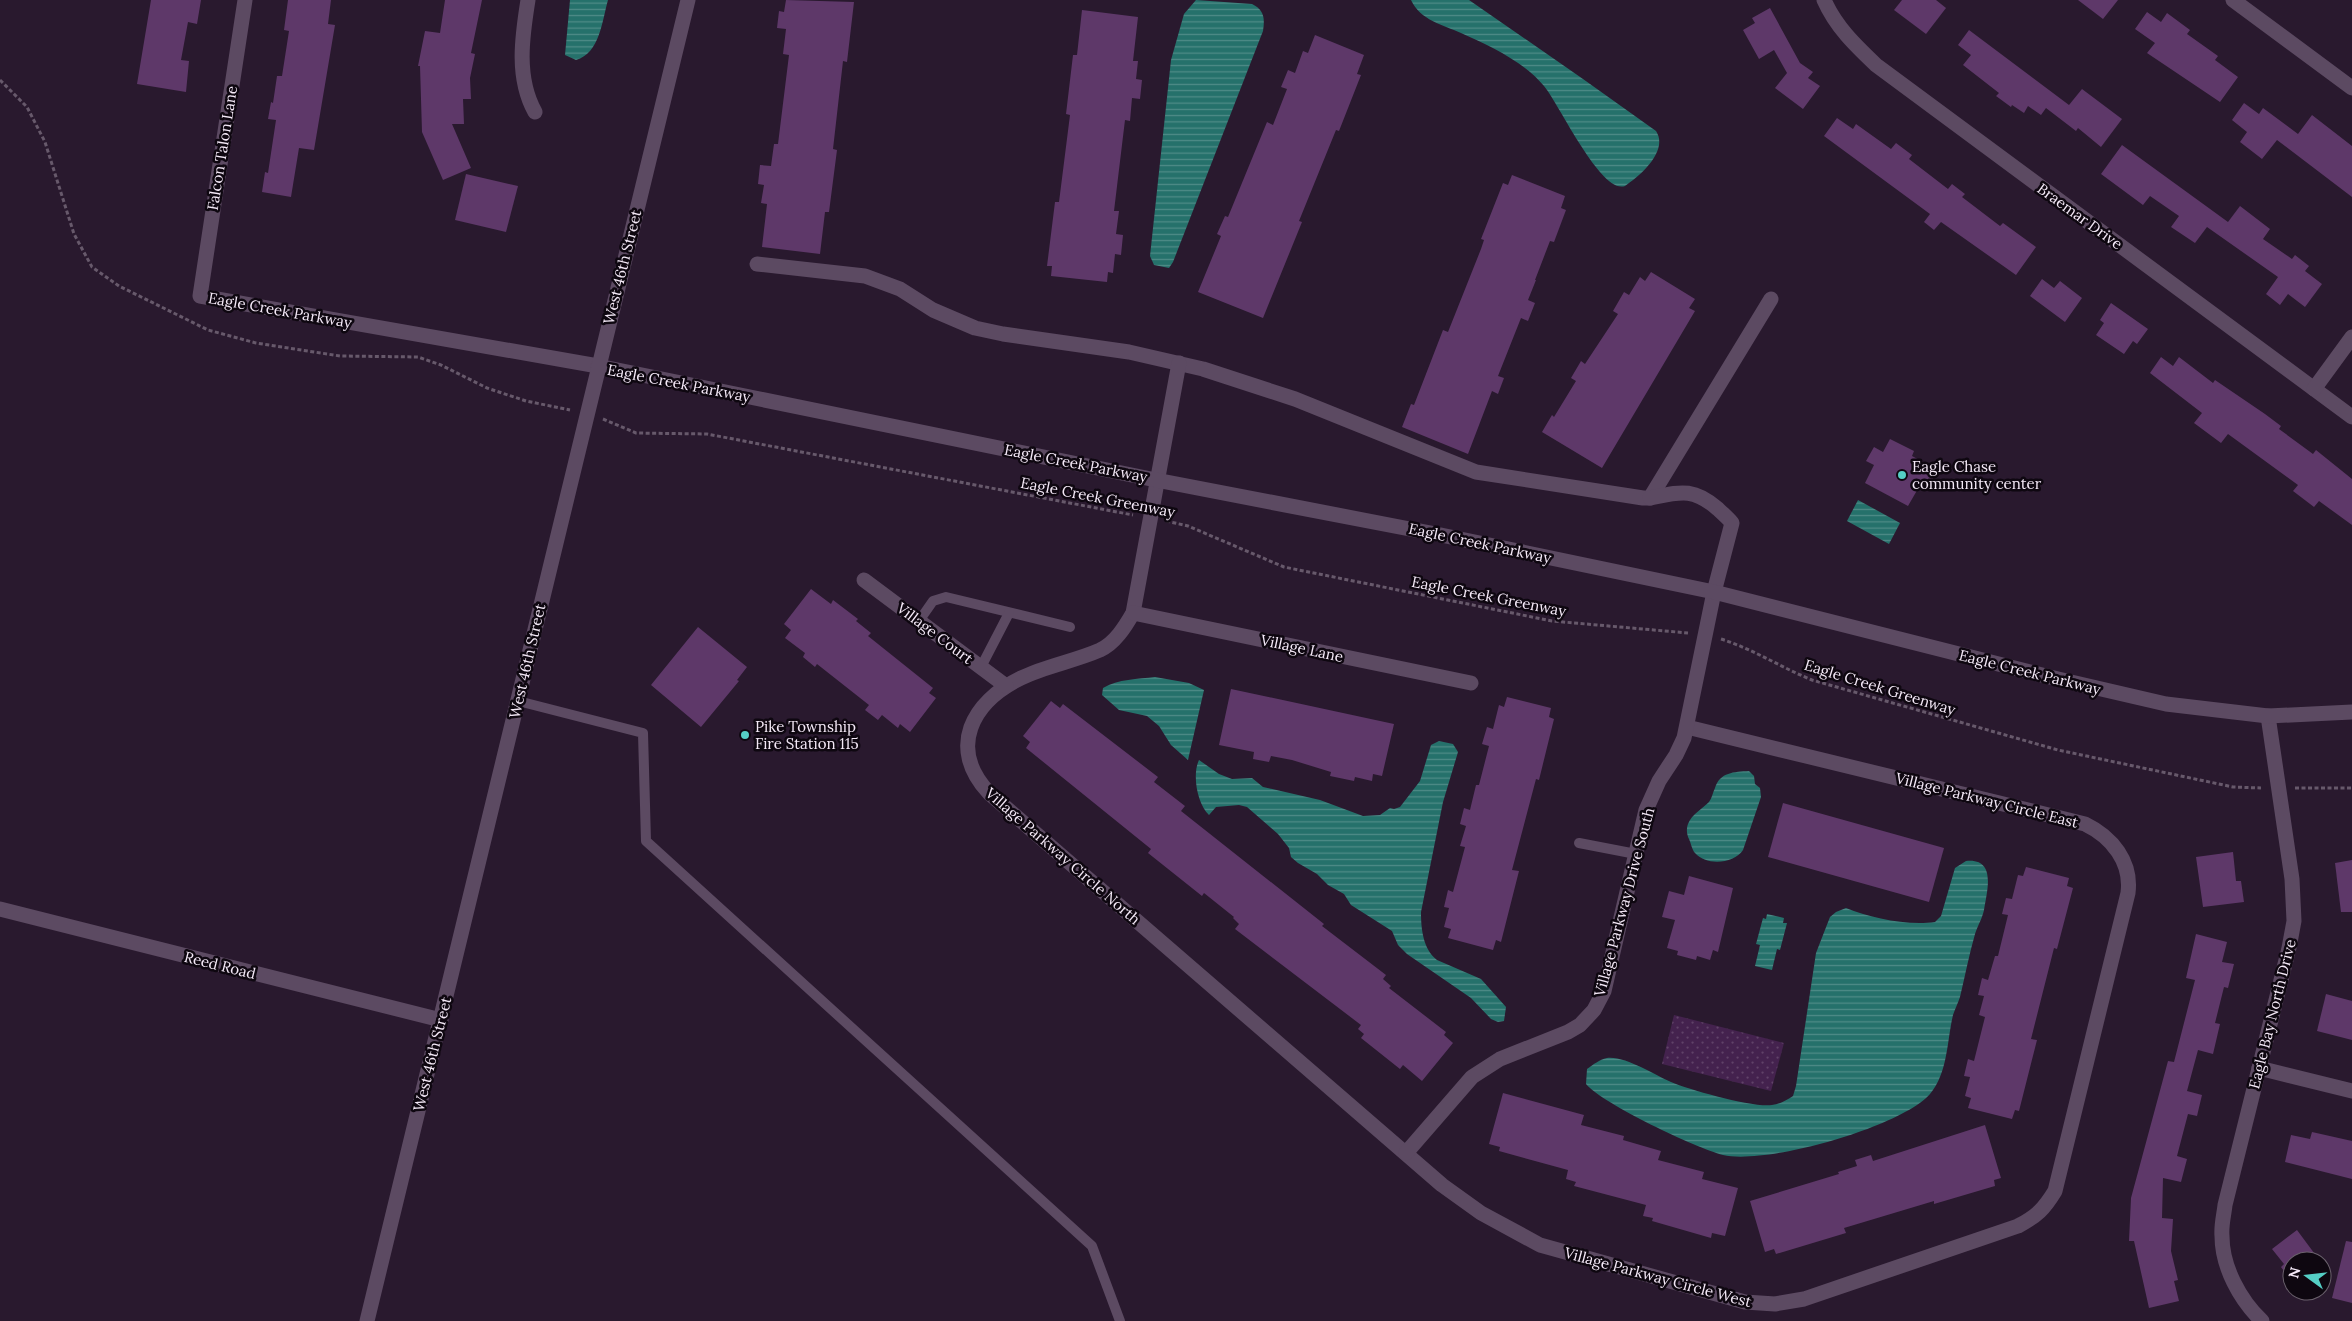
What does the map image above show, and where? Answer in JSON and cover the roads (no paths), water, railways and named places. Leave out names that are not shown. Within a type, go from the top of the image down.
[{"type":"street","name":"Falcon Talon Lane","points":[[200,296],[245,0]]},
{"type":"street","points":[[528,0],[522,48],[524,80],[535,112]]},
{"type":"street","name":"West 46th Street","points":[[367,1321],[688,0]]},
{"type":"street","name":"Braemar Drive","points":[[1824,0],[1842,31],[1854,46],[1876,65],[2352,417]]},
{"type":"street","points":[[2233,0],[2352,88]]},
{"type":"street","points":[[757,264],[871,278],[900,289],[952,319],[992,332],[1103,348],[1179,363],[1276,392],[1476,472],[1637,498],[1650,498],[1677,492],[1698,495],[1707,500],[1732,523],[1714,592]]},
{"type":"street","name":"Eagle Creek Parkway","points":[[200,296],[598,366],[1156,480],[1441,535],[1714,592],[2135,698],[2209,710],[2268,716],[2352,712]]},
{"type":"street","points":[[1650,498],[1771,299]]},
{"type":"street","points":[[2314,389],[2352,337]]},
{"type":"street","name":"Eagle Creek Parkway","points":[[1156,480],[1179,363]]},
{"type":"street","name":"Village Parkway Circle North","points":[[1156,480],[1133,613],[1118,635],[1100,650],[1021,678],[1006,686],[974,717],[966,740],[969,761],[982,785],[1406,1153]]},
{"type":"street","name":"Village Court","points":[[864,580],[1006,686]]},
{"type":"street","name":"Village Parkway Drive South","points":[[1406,1153],[1472,1077],[1500,1059],[1568,1032],[1580,1025],[1594,1010],[1604,991],[1646,810],[1659,781],[1679,750],[1687,727],[1714,592]]},
{"type":"street","name":"Village Lane","points":[[1133,613],[1471,683]]},
{"type":"street","name":"Eagle Bay North Drive","points":[[2262,1321],[2247,1305],[2237,1289],[2224,1253],[2222,1234],[2225,1205],[2289,948],[2294,920],[2292,879],[2268,716]]},
{"type":"street","name":"Village Parkway Circle East","points":[[1687,727],[2086,824],[2102,834],[2116,848],[2127,874],[2128,893],[2057,1185]]},
{"type":"street","name":"Reed Road","points":[[0,910],[441,1020]]},
{"type":"street","points":[[2259,1068],[2352,1091]]},
{"type":"street","name":"Village Parkway Circle West","points":[[1406,1153],[1442,1185],[1481,1213],[1540,1245],[1760,1304],[1797,1301],[2018,1226],[2032,1219],[2044,1209],[2052,1198],[2057,1185]]},
{"type":"lane","points":[[919,621],[932,600],[946,597],[1070,627]]},
{"type":"lane","points":[[981,668],[1009,613]]},
{"type":"lane","points":[[518,700],[643,733],[646,842],[1092,1246],[1120,1321]]},
{"type":"lane","points":[[1579,842],[1636,854]]},
{"type":"place","name":"Eagle Chase community center","points":[[1902,475]]},
{"type":"place","name":"Pike Township Fire Station 115","points":[[745,735]]}]
